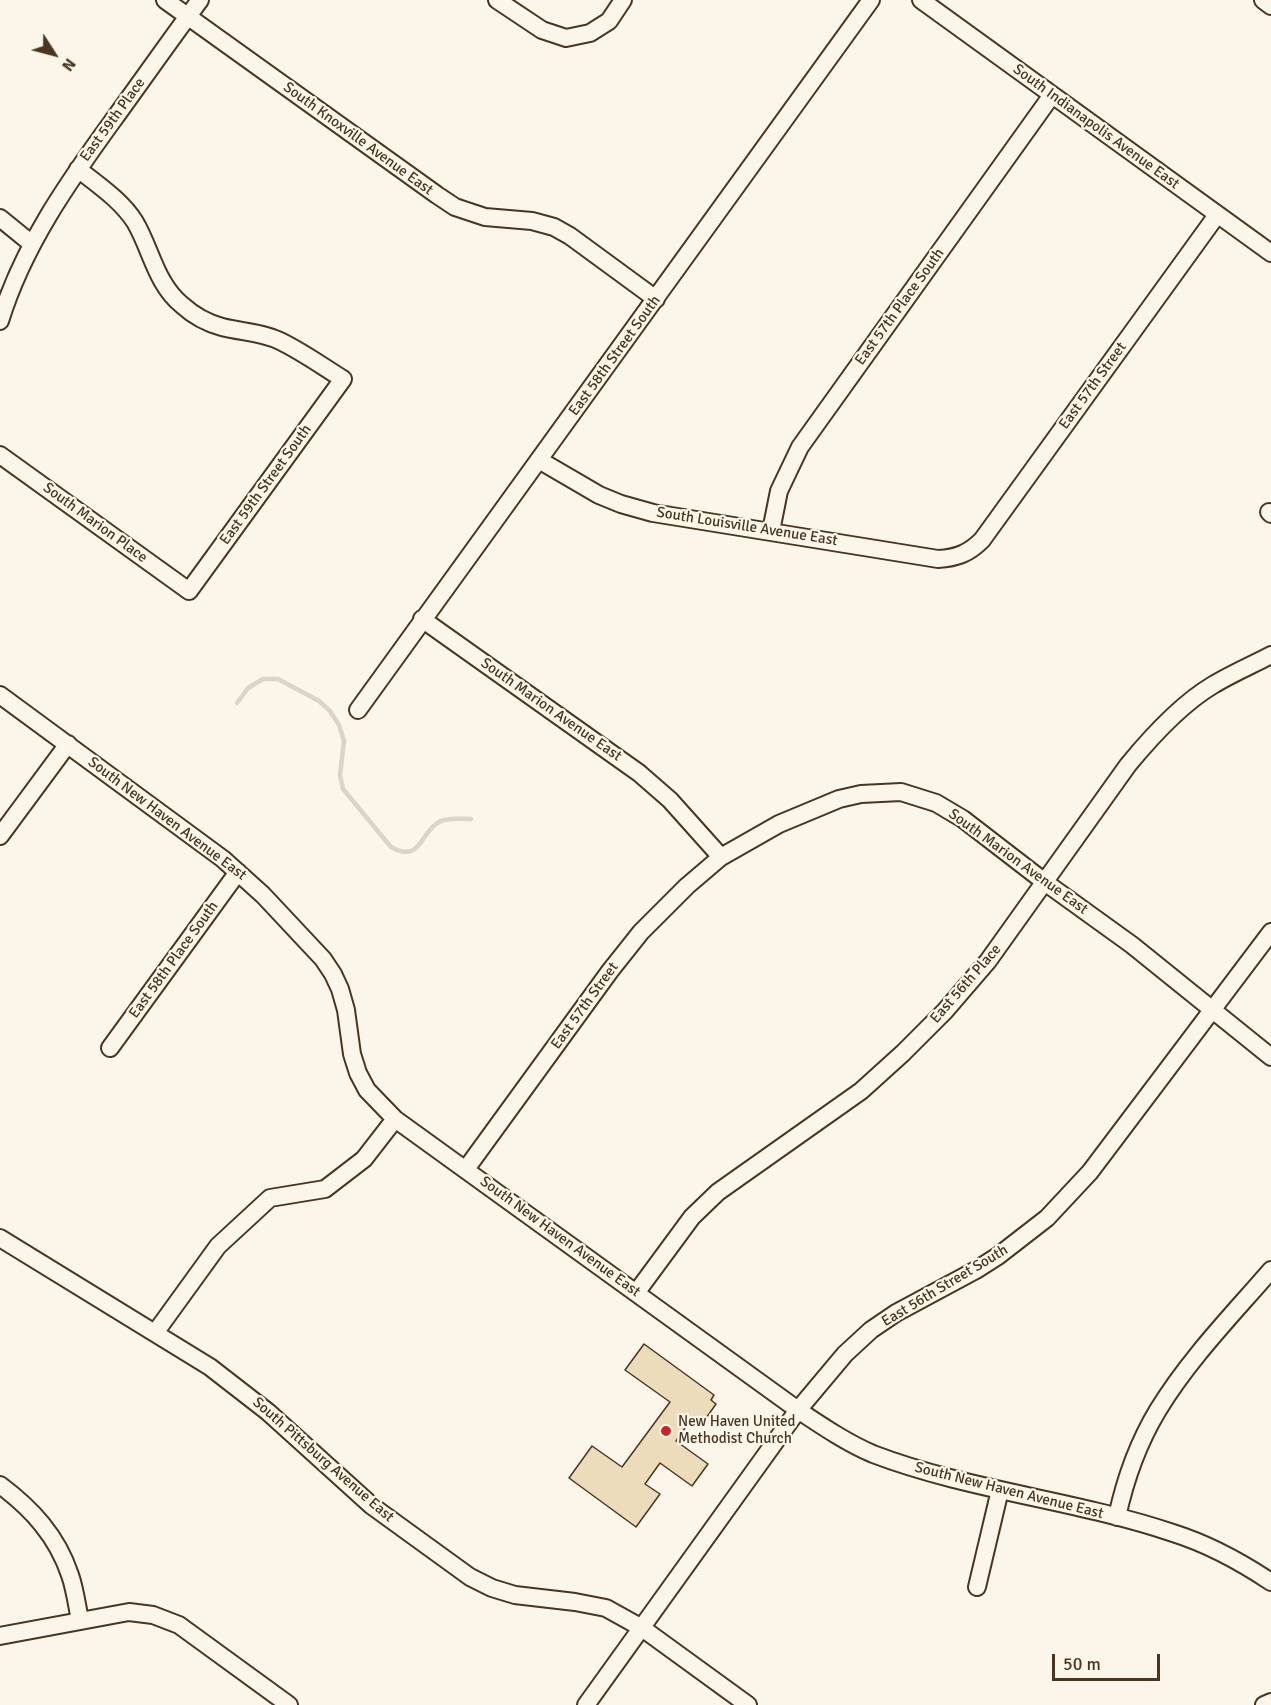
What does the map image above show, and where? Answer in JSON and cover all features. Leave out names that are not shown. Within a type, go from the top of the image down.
[{"type":"street","name":"South Knoxville Avenue East","points":[[165,0],[455,207],[485,217],[532,221],[554,227],[570,236],[656,299]]},
{"type":"street","name":"East 59th Place","points":[[0,321],[4,306],[32,244],[78,169],[200,0]]},
{"type":"street","points":[[497,0],[542,30],[566,38],[590,33],[609,21],[623,0]]},
{"type":"street","name":"East 58th Street South","points":[[358,710],[871,0]]},
{"type":"street","name":"South Indianapolis Avenue East","points":[[921,0],[1271,253]]},
{"type":"street","points":[[1263,0],[1271,6]]},
{"type":"street","name":"East 57th Place South","points":[[771,531],[779,491],[800,447],[1052,95]]},
{"type":"street","name":"East 59th Street South","points":[[78,169],[107,191],[129,214],[160,278],[181,305],[200,319],[222,327],[279,340],[343,379],[189,591]]},
{"type":"street","name":"East 57th Street","points":[[965,554],[982,540],[1217,215]]},
{"type":"street","points":[[0,218],[32,244]]},
{"type":"street","name":"South Marion Place","points":[[0,455],[189,591]]},
{"type":"street","name":"South Louisville Avenue East","points":[[539,460],[598,495],[653,513],[938,559],[965,554]]},
{"type":"street","name":"South Marion Avenue East","points":[[422,619],[639,773],[670,800],[721,857],[779,824],[839,799],[861,794],[901,792],[936,803],[963,819],[1132,945],[1271,1057]]},
{"type":"street","name":"East 56th Place","points":[[636,1293],[692,1217],[718,1192],[861,1091],[945,1011],[988,961],[1122,774],[1152,736],[1211,686],[1271,655]]},
{"type":"street","name":"South New Haven Avenue East","points":[[0,696],[68,744],[238,872],[324,959],[340,989],[346,1010],[351,1054],[358,1073],[367,1090],[395,1119],[798,1410],[871,1453],[940,1477],[1117,1517],[1174,1533],[1203,1545],[1271,1582]]},
{"type":"street","points":[[0,836],[68,744]]},
{"type":"street","name":"East 57th Street","points":[[466,1169],[641,932],[687,886],[721,857]]},
{"type":"street","name":"East 58th Place South","points":[[110,1048],[238,872]]},
{"type":"street","name":"East 56th Street South","points":[[586,1705],[798,1410],[845,1353],[871,1330],[896,1313],[976,1270],[1047,1218],[1090,1172],[1271,932]]},
{"type":"street","points":[[155,1333],[218,1246],[270,1198],[325,1189],[364,1159],[395,1119]]},
{"type":"street","name":"South Pittsburg Avenue East","points":[[0,1238],[210,1367],[242,1390],[372,1506],[470,1577],[492,1588],[515,1595],[606,1608],[642,1628],[748,1705]]},
{"type":"street","points":[[1117,1517],[1124,1486],[1157,1411],[1202,1349],[1271,1270]]},
{"type":"street","points":[[0,1485],[21,1500],[39,1519],[57,1544],[71,1576],[80,1620]]},
{"type":"street","points":[[977,1587],[1000,1490]]},
{"type":"street","points":[[0,1636],[129,1612],[153,1615],[179,1625],[289,1705]]},
{"type":"street","points":[[1264,1705],[1271,1702]]},
{"type":"building","name":"New Haven United Methodist Church","points":[[644,1344],[714,1395],[711,1400],[716,1404],[704,1421],[699,1417],[696,1421],[692,1418],[676,1441],[708,1464],[692,1486],[660,1463],[645,1484],[660,1494],[636,1527],[569,1478],[592,1446],[622,1467],[670,1402],[625,1370]]},
{"type":"waterway","points":[[237,703],[248,688],[263,679],[278,679],[319,701],[330,711],[339,725],[344,741],[340,775],[343,789],[391,847],[408,852],[419,845],[433,827],[442,820],[471,819]]},
{"type":"place","name":"New Haven United Methodist Church","points":[[666,1431]]}]
